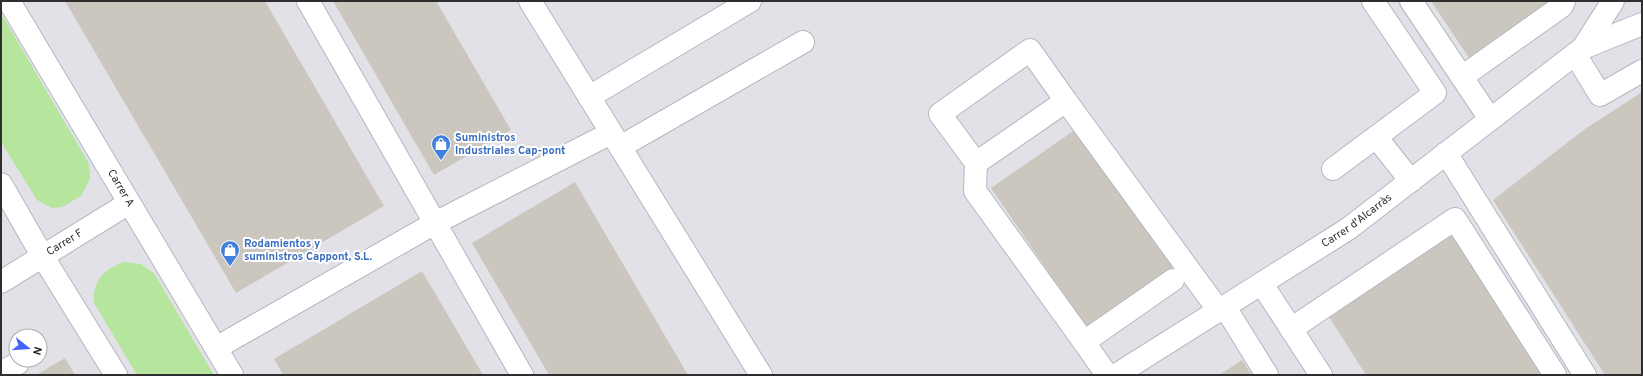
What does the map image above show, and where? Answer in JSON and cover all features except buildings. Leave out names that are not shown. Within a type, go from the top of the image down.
[{"type":"street","name":"Carrer A","points":[[9,1],[232,375]]},
{"type":"street","points":[[308,1],[522,375]]},
{"type":"street","points":[[530,1],[761,375]]},
{"type":"street","points":[[589,97],[750,1]]},
{"type":"street","points":[[1333,169],[1435,92],[1373,1]]},
{"type":"street","points":[[1411,1],[1490,119]]},
{"type":"street","points":[[1462,77],[1562,6],[1564,1]]},
{"type":"street","name":"Carrer d'Alcarràs","points":[[1579,51],[1613,1]]},
{"type":"street","name":"Carrer d'Alcarràs","points":[[1116,375],[1348,229],[1579,51],[1642,24]]},
{"type":"street","points":[[216,348],[435,223],[616,140],[803,42]]},
{"type":"street","points":[[1107,375],[975,191],[976,163],[940,114],[1030,50],[1066,101],[1222,309],[1267,375]]},
{"type":"street","points":[[1579,51],[1600,95],[1642,71]]},
{"type":"street","points":[[976,163],[1066,101]]},
{"type":"street","points":[[1376,136],[1410,181]]},
{"type":"street","points":[[1446,153],[1585,375]]},
{"type":"street","points":[[1,184],[43,257],[116,375]]},
{"type":"street","name":"Carrer F","points":[[1,282],[129,203]]},
{"type":"street","points":[[1291,329],[1455,219],[1554,375]]},
{"type":"street","points":[[1084,342],[1173,280]]},
{"type":"street","points":[[1262,284],[1321,375]]},
{"type":"shaded area","points":[[1,1],[1642,1],[1642,375],[1,375]]},
{"type":"green space","points":[[1,13],[88,162],[90,179],[81,196],[62,207],[52,208],[37,200],[1,142]]},
{"type":"green space","points":[[124,262],[141,264],[154,273],[214,375],[137,375],[94,303],[97,282],[105,272]]},
{"type":"place","name":"Suministros Industriales Cap-pont","points":[[441,161]]},
{"type":"place","name":"Rodamientos y suministros Cappont, S.L.","points":[[230,267]]}]
